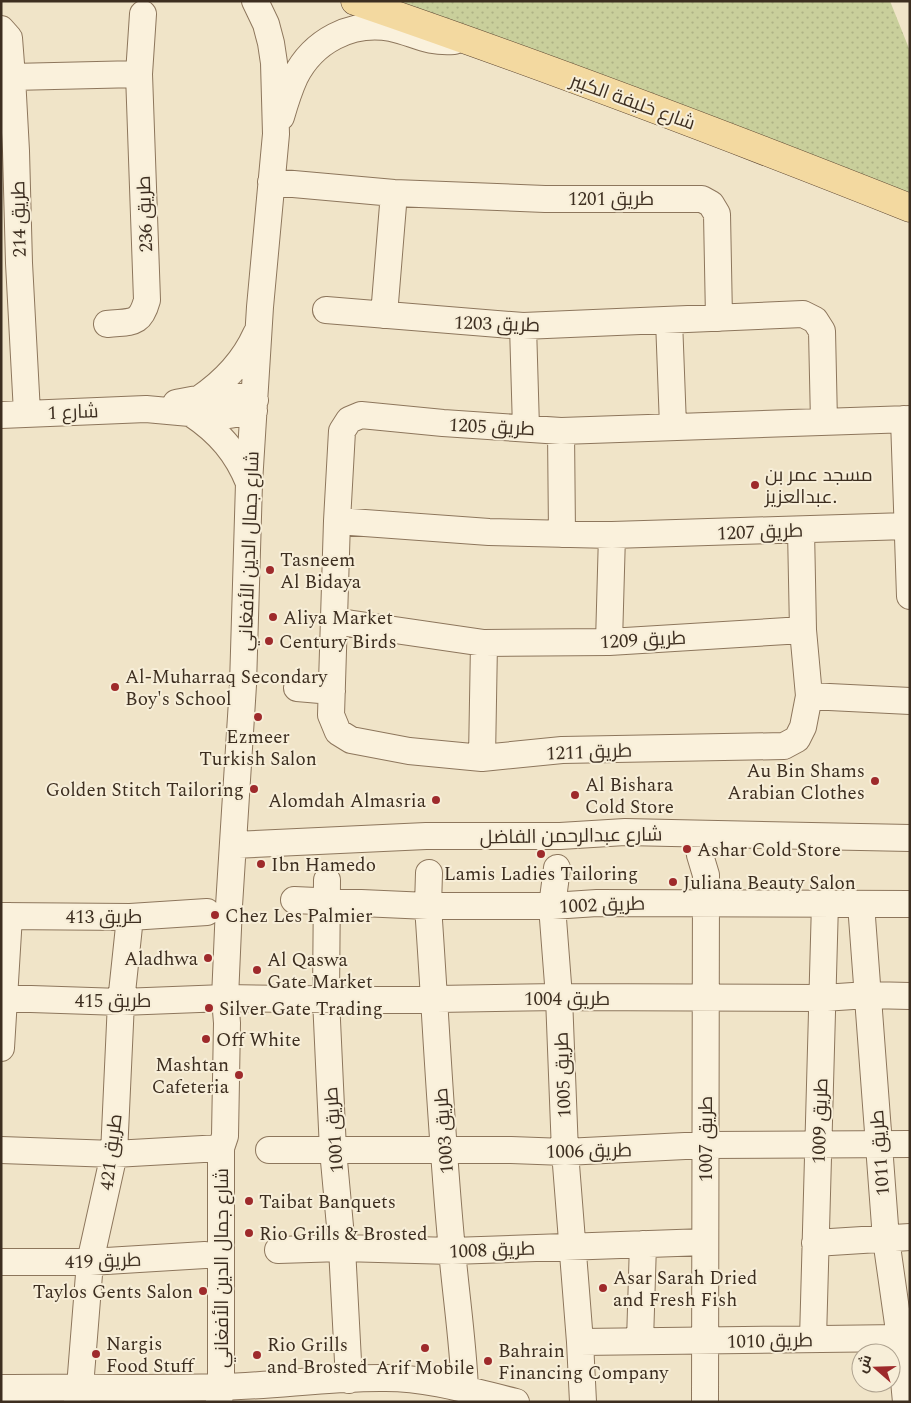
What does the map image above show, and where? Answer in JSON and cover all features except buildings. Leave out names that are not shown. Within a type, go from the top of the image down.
[{"type":"main road","name":"شارع خليفة الكبير","points":[[355,1],[466,39],[724,135],[910,208]]},
{"type":"street","name":"شارع جمال الدين الأفغاني","points":[[220,1394],[221,1148],[216,1129],[217,1025],[218,1016],[225,998],[244,685],[249,483],[259,328],[276,134],[274,63],[271,43],[266,24],[255,1]]},
{"type":"street","name":"طريق 236","points":[[107,324],[135,321],[144,314],[147,300],[139,74],[143,14]]},
{"type":"street","name":"شارع جمال الدين الأفغاني","points":[[276,134],[289,91],[296,76],[312,52],[336,35],[350,29],[379,26],[432,41],[466,39]]},
{"type":"street","name":"طريق 214","points":[[1,29],[9,38],[12,77],[9,152],[14,414]]},
{"type":"street","points":[[12,77],[139,74]]},
{"type":"street","name":"طريق 1201","points":[[272,182],[394,193],[545,199],[702,199],[712,204],[717,214],[719,318]]},
{"type":"street","points":[[384,315],[394,193]]},
{"type":"street","name":"طريق 1203","points":[[326,310],[523,326],[803,314],[815,320],[822,331],[824,422]]},
{"type":"street","points":[[669,320],[673,426]]},
{"type":"street","points":[[523,326],[526,428]]},
{"type":"street","points":[[249,483],[243,469],[226,443],[195,407],[234,369],[244,356],[259,328]]},
{"type":"street","name":"شارع 1","points":[[14,414],[195,407],[223,416],[254,405]]},
{"type":"street","name":"طريق 1205","points":[[338,732],[331,715],[333,621],[342,431],[349,420],[361,415],[561,431],[907,419]]},
{"type":"street","points":[[907,419],[907,526],[910,596]]},
{"type":"street","points":[[561,431],[562,534]]},
{"type":"street","name":"طريق 1207","points":[[337,521],[489,532],[612,535],[907,526]]},
{"type":"street","name":"طريق 1211","points":[[338,732],[351,740],[409,751],[482,758],[562,750],[784,746],[797,739],[803,727],[809,696],[803,630],[801,530]]},
{"type":"street","points":[[609,642],[612,535]]},
{"type":"street","name":"طريق 1209","points":[[333,621],[484,643],[609,642],[803,630]]},
{"type":"street","points":[[482,758],[484,643]]},
{"type":"street","points":[[297,688],[332,690]]},
{"type":"street","points":[[809,696],[910,701]]},
{"type":"street","name":"شارع عبدالرحمن الفاضل","points":[[233,845],[426,836],[560,836],[625,832],[910,838]]},
{"type":"street","name":"طريق 1007","points":[[705,1402],[706,875],[700,855],[708,834]]},
{"type":"street","name":"طريق 1005","points":[[557,868],[552,906],[559,997],[565,1152],[583,1402]]},
{"type":"street","name":"طريق 1003","points":[[429,873],[428,906],[444,1150],[465,1389]]},
{"type":"street","name":"طريق 1002","points":[[294,900],[328,890],[428,906],[552,906],[597,903],[910,904]]},
{"type":"street","name":"طريق 1001","points":[[328,890],[326,1000],[333,1150],[342,1248],[349,1380]]},
{"type":"street","name":"طريق 1009","points":[[813,1339],[825,904]]},
{"type":"street","name":"طريق 1011","points":[[861,904],[877,1144],[898,1238],[900,1338],[906,1402]]},
{"type":"street","name":"طريق 413","points":[[5,916],[130,917],[207,912]]},
{"type":"street","points":[[1,1048],[5,916]]},
{"type":"street","name":"طريق 421","points":[[79,1394],[90,1262],[114,1154],[121,1002],[130,917]]},
{"type":"street","name":"طريق 1004","points":[[225,998],[326,1000],[910,996]]},
{"type":"street","name":"طريق 415","points":[[2,998],[121,1002],[225,998]]},
{"type":"street","name":"طريق 1006","points":[[269,1150],[511,1150],[565,1152],[705,1145],[910,1144]]},
{"type":"street","points":[[1,1150],[114,1154],[221,1148]]},
{"type":"street","points":[[815,1243],[898,1238]]},
{"type":"street","name":"طريق 1008","points":[[278,1250],[342,1248],[452,1250],[705,1242]]},
{"type":"street","points":[[640,1342],[643,1244]]},
{"type":"street","name":"طريق 419","points":[[1,1262],[90,1262],[205,1255]]},
{"type":"street","name":"طريق 1010","points":[[580,1342],[900,1338]]},
{"type":"street","points":[[1,1388],[79,1394],[220,1394],[349,1380],[387,1378],[420,1392],[465,1389],[516,1402]]},
{"type":"green space","points":[[389,1],[890,1],[910,51],[910,193]]},
{"type":"place","name":"مسجد عمر بن عبدالعزيز.","points":[[755,485]]},
{"type":"place","name":"Tasneem Al Bidaya","points":[[270,570]]},
{"type":"place","name":"Aliya Market","points":[[273,617]]},
{"type":"place","name":"Century Birds","points":[[269,641]]},
{"type":"place","name":"Al-Muharraq Secondary Boy's School","points":[[115,687]]},
{"type":"place","name":"Ezmeer Turkish Salon","points":[[258,717]]},
{"type":"place","name":"Au Bin Shams Arabian Clothes","points":[[875,781]]},
{"type":"place","name":"Golden Stitch Tailoring","points":[[254,789]]},
{"type":"place","name":"Al Bishara Cold Store","points":[[575,795]]},
{"type":"place","name":"Alomdah Almasria","points":[[436,800]]},
{"type":"place","name":"Ashar Cold Store","points":[[687,849]]},
{"type":"place","name":"Lamis Ladies Tailoring","points":[[541,854]]},
{"type":"place","name":"Ibn Hamedo","points":[[261,864]]},
{"type":"place","name":"Juliana Beauty Salon","points":[[673,882]]},
{"type":"place","name":"Chez Les Palmier","points":[[215,915]]},
{"type":"place","name":"Aladhwa","points":[[208,958]]},
{"type":"place","name":"Al Qaswa Gate Market","points":[[257,970]]},
{"type":"place","name":"Silver Gate Trading","points":[[209,1008]]},
{"type":"place","name":"Off White","points":[[206,1039]]},
{"type":"place","name":"Mashtan Cafeteria","points":[[239,1075]]},
{"type":"place","name":"Taibat Banquets","points":[[249,1201]]},
{"type":"place","name":"Rio Grills & Brosted","points":[[249,1233]]},
{"type":"place","name":"Asar Sarah Dried and Fresh Fish","points":[[603,1288]]},
{"type":"place","name":"Taylos Gents Salon","points":[[203,1291]]},
{"type":"place","name":"Arif Mobile","points":[[425,1348]]},
{"type":"place","name":"Nargis Food Stuff","points":[[96,1354]]},
{"type":"place","name":"Rio Grills and Brosted","points":[[257,1355]]},
{"type":"place","name":"Bahrain Financing Company","points":[[488,1361]]}]
